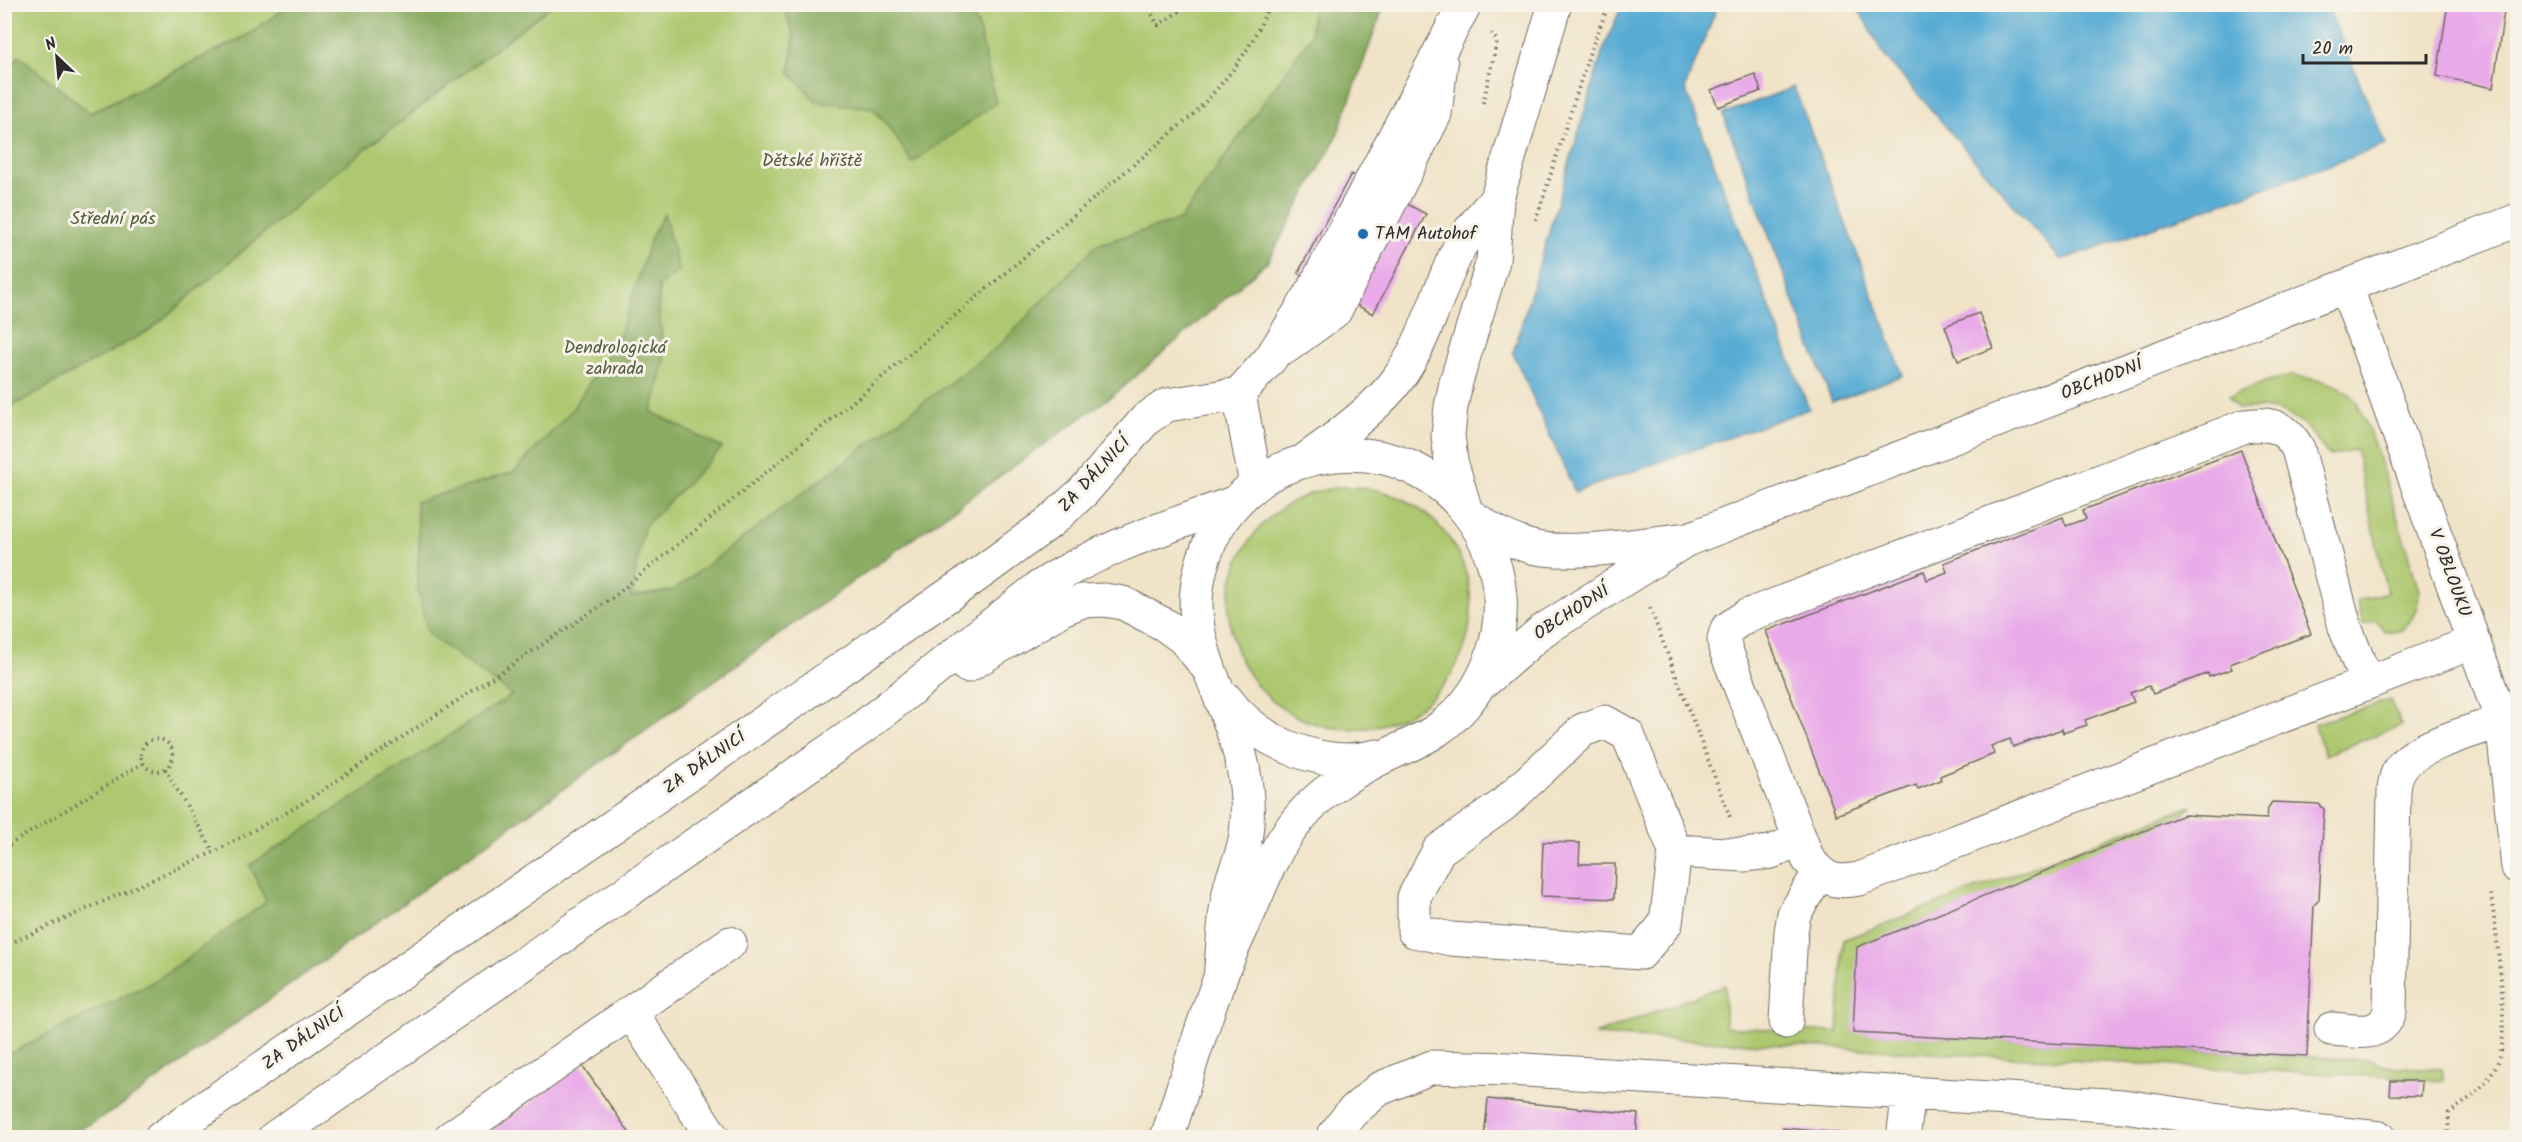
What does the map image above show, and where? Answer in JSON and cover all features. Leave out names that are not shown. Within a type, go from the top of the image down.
[{"type":"main road","points":[[1220,979],[1230,887],[1243,850],[1247,798],[1234,732],[1197,630],[1196,584],[1201,562],[1210,540],[1220,522],[1246,493],[1239,394],[1271,358],[1311,294],[1465,4]]},
{"type":"main road","points":[[1468,512],[1451,461],[1448,435],[1451,407],[1456,382],[1493,261],[1497,198],[1555,4]]},
{"type":"main road","points":[[862,728],[1012,607],[1066,569],[1246,493],[1276,472],[1304,460],[1333,440],[1385,394],[1398,379],[1425,329],[1459,248],[1497,198]]},
{"type":"main road","name":"OBCHODNÍ","points":[[1469,699],[1492,674],[1542,631],[1686,540],[2517,220]]},
{"type":"main road","name":"V OBLOUKU","points":[[2346,286],[2502,721],[2517,867]]},
{"type":"main road","name":"ZA DÁLNICÍ","points":[[161,1137],[1032,536],[1084,491],[1146,419],[1167,405],[1239,394]]},
{"type":"main road","points":[[2367,683],[2345,627],[2298,450],[2293,439],[2282,429],[2260,423],[2244,426],[1768,608],[1733,623],[1727,629],[1724,639],[1725,648],[1808,859],[1819,873],[1837,881],[1859,879],[2474,642]]},
{"type":"main road","points":[[1167,1137],[1220,979],[1286,834],[1305,810],[1338,782],[1437,730],[1469,699],[1481,681],[1492,656],[1501,615],[1497,572],[1490,549],[1468,512],[1448,490],[1427,476],[1386,458],[1346,453],[1304,460]]},
{"type":"main road","name":"OBCHODNÍ","points":[[1468,512],[1508,540],[1530,547],[1550,549],[1686,540]]},
{"type":"main road","points":[[274,1137],[862,728],[1062,609],[1082,601],[1104,600],[1124,603],[1144,612],[1183,638],[1242,717],[1260,732],[1304,753],[1351,759],[1396,751]]},
{"type":"main road","points":[[2331,1029],[2371,1031],[2380,1029],[2387,1021],[2390,1011],[2396,776],[2411,757],[2424,750],[2502,721]]},
{"type":"main road","points":[[1605,722],[1628,735],[1675,851],[1666,923],[1641,952],[1451,939],[1414,930],[1414,897],[1439,850],[1503,805],[1583,730],[1605,722]]},
{"type":"main road","points":[[1675,851],[1744,855],[1771,852],[1800,840]]},
{"type":"main road","points":[[1786,1022],[1794,914],[1819,873]]},
{"type":"main road","points":[[450,1137],[730,943]]},
{"type":"main road","points":[[631,1012],[713,1137]]},
{"type":"main road","points":[[1332,1137],[1351,1113],[1379,1089],[1432,1068],[1510,1068],[2123,1106],[2256,1131],[2380,1137]]},
{"type":"main road","points":[[1903,1137],[1909,1093]]},
{"type":"path","points":[[1146,4],[1158,25],[1182,7],[1191,4]]},
{"type":"path","points":[[4,946],[214,852],[300,805],[611,599],[849,405],[1195,113],[1232,74],[1262,25],[1269,4]]},
{"type":"path","points":[[1536,220],[1590,52],[1609,4]]},
{"type":"path","points":[[1481,108],[1497,41],[1491,32]]},
{"type":"path","points":[[1649,605],[1731,821]]},
{"type":"path","points":[[143,764],[141,751],[144,746],[148,741],[160,739],[170,746],[172,753],[172,759],[165,769]]},
{"type":"path","points":[[143,764],[153,770],[165,769]]},
{"type":"path","points":[[4,848],[143,764]]},
{"type":"path","points":[[165,769],[214,852]]},
{"type":"path","points":[[2448,1137],[2449,1113],[2478,1094],[2499,1062],[2504,1022],[2491,885]]},
{"type":"green space","points":[[4,5],[290,5],[246,36],[90,113],[19,56],[5,80]]},
{"type":"green space","name":"Střední pás","points":[[290,5],[552,5],[328,178],[150,330],[5,410],[4,80],[19,56],[90,113],[246,36]]},
{"type":"green space","name":"Dendrologická zahrada","points":[[552,5],[783,5],[794,36],[790,73],[872,106],[894,134],[978,25],[965,5],[1384,5],[1336,138],[1268,261],[1120,390],[116,1109],[67,1137],[5,1137],[5,410],[150,330],[328,178]]},
{"type":"green space","points":[[783,5],[965,5],[978,25],[996,103],[912,163],[894,134],[873,108],[817,102],[790,73],[794,36]]},
{"type":"green space","points":[[1312,5],[1384,5],[1336,138],[1268,261],[1120,390],[116,1109],[67,1137],[5,1137],[5,1056],[155,981],[266,902],[250,865],[512,695],[428,634],[417,585],[419,545],[416,502],[514,472],[572,410],[620,335],[651,237],[664,214],[679,271],[659,286],[659,313],[665,361],[652,412],[722,448],[644,527],[631,597],[674,590],[1001,344],[1096,245],[1180,220],[1311,36]]},
{"type":"green space","points":[[2291,376],[2322,381],[2344,390],[2351,395],[2359,407],[2368,428],[2419,591],[2415,613],[2400,631],[2385,631],[2375,621],[2363,624],[2357,601],[2387,593],[2356,450],[2330,456],[2306,427],[2295,418],[2272,410],[2238,409],[2229,396],[2268,381]]},
{"type":"green space","points":[[1350,487],[1374,489],[1396,496],[1417,507],[1436,522],[1451,541],[1462,562],[1469,584],[1471,608],[1469,632],[1462,654],[1451,675],[1436,694],[1417,709],[1396,720],[1374,727],[1350,729],[1326,727],[1304,720],[1283,709],[1264,694],[1249,675],[1238,654],[1231,632],[1229,608],[1231,584],[1238,562],[1249,541],[1264,522],[1283,507],[1304,496],[1326,489]]},
{"type":"green space","points":[[2390,700],[2402,725],[2325,755],[2314,724]]},
{"type":"green space","points":[[2191,806],[2183,815],[1853,1032],[2372,1060],[2383,1066],[2442,1069],[2444,1080],[1595,1035],[1725,985],[1725,1027],[1838,1032],[1843,940]]},
{"type":"water","points":[[1622,5],[1718,5],[1685,88],[1809,409],[1575,492],[1513,353],[1602,53]]},
{"type":"water","points":[[1856,5],[2327,5],[2386,145],[2061,260],[1884,55]]},
{"type":"water","points":[[1794,87],[1903,375],[1832,402],[1723,114]]},
{"type":"building","points":[[2421,4],[2505,4],[2493,88],[2437,76],[2447,9]]},
{"type":"building","points":[[1755,74],[1761,91],[1718,107],[1711,90]]},
{"type":"building","points":[[1351,174],[1426,214],[1373,314],[1298,273]]},
{"type":"building","points":[[1979,313],[1993,348],[1958,361],[1945,326]]},
{"type":"building","points":[[2241,450],[2311,634],[2230,664],[2232,669],[2209,677],[2208,673],[2153,694],[2149,686],[2130,693],[2134,702],[2085,720],[2087,725],[2063,733],[2062,729],[2013,747],[2010,739],[1991,746],[1994,754],[1940,776],[1941,780],[1918,789],[1916,785],[1836,815],[1766,631],[1924,571],[1927,580],[1947,572],[1944,563],[2063,517],[2066,526],[2086,519],[2083,510]]},
{"type":"building","points":[[2272,802],[2319,804],[2324,809],[2319,900],[2314,905],[2307,1056],[1853,1033],[1857,947],[2183,815],[2267,819],[2268,808]]},
{"type":"building","points":[[1543,842],[1580,843],[1579,864],[1615,864],[1614,899],[1541,896]]},
{"type":"building","points":[[582,1065],[633,1138],[480,1138]]},
{"type":"building","points":[[2391,1081],[2422,1081],[2421,1096],[2390,1095]]},
{"type":"building","points":[[1488,1099],[1638,1114],[1636,1138],[1484,1138]]},
{"type":"building","points":[[1783,1128],[1860,1135],[1859,1138],[1782,1138]]},
{"type":"place","name":"TAM Autohof","points":[[1363,234]]},
{"type":"park label","name":"Dětské hřiště","points":[[812,161]]}]
